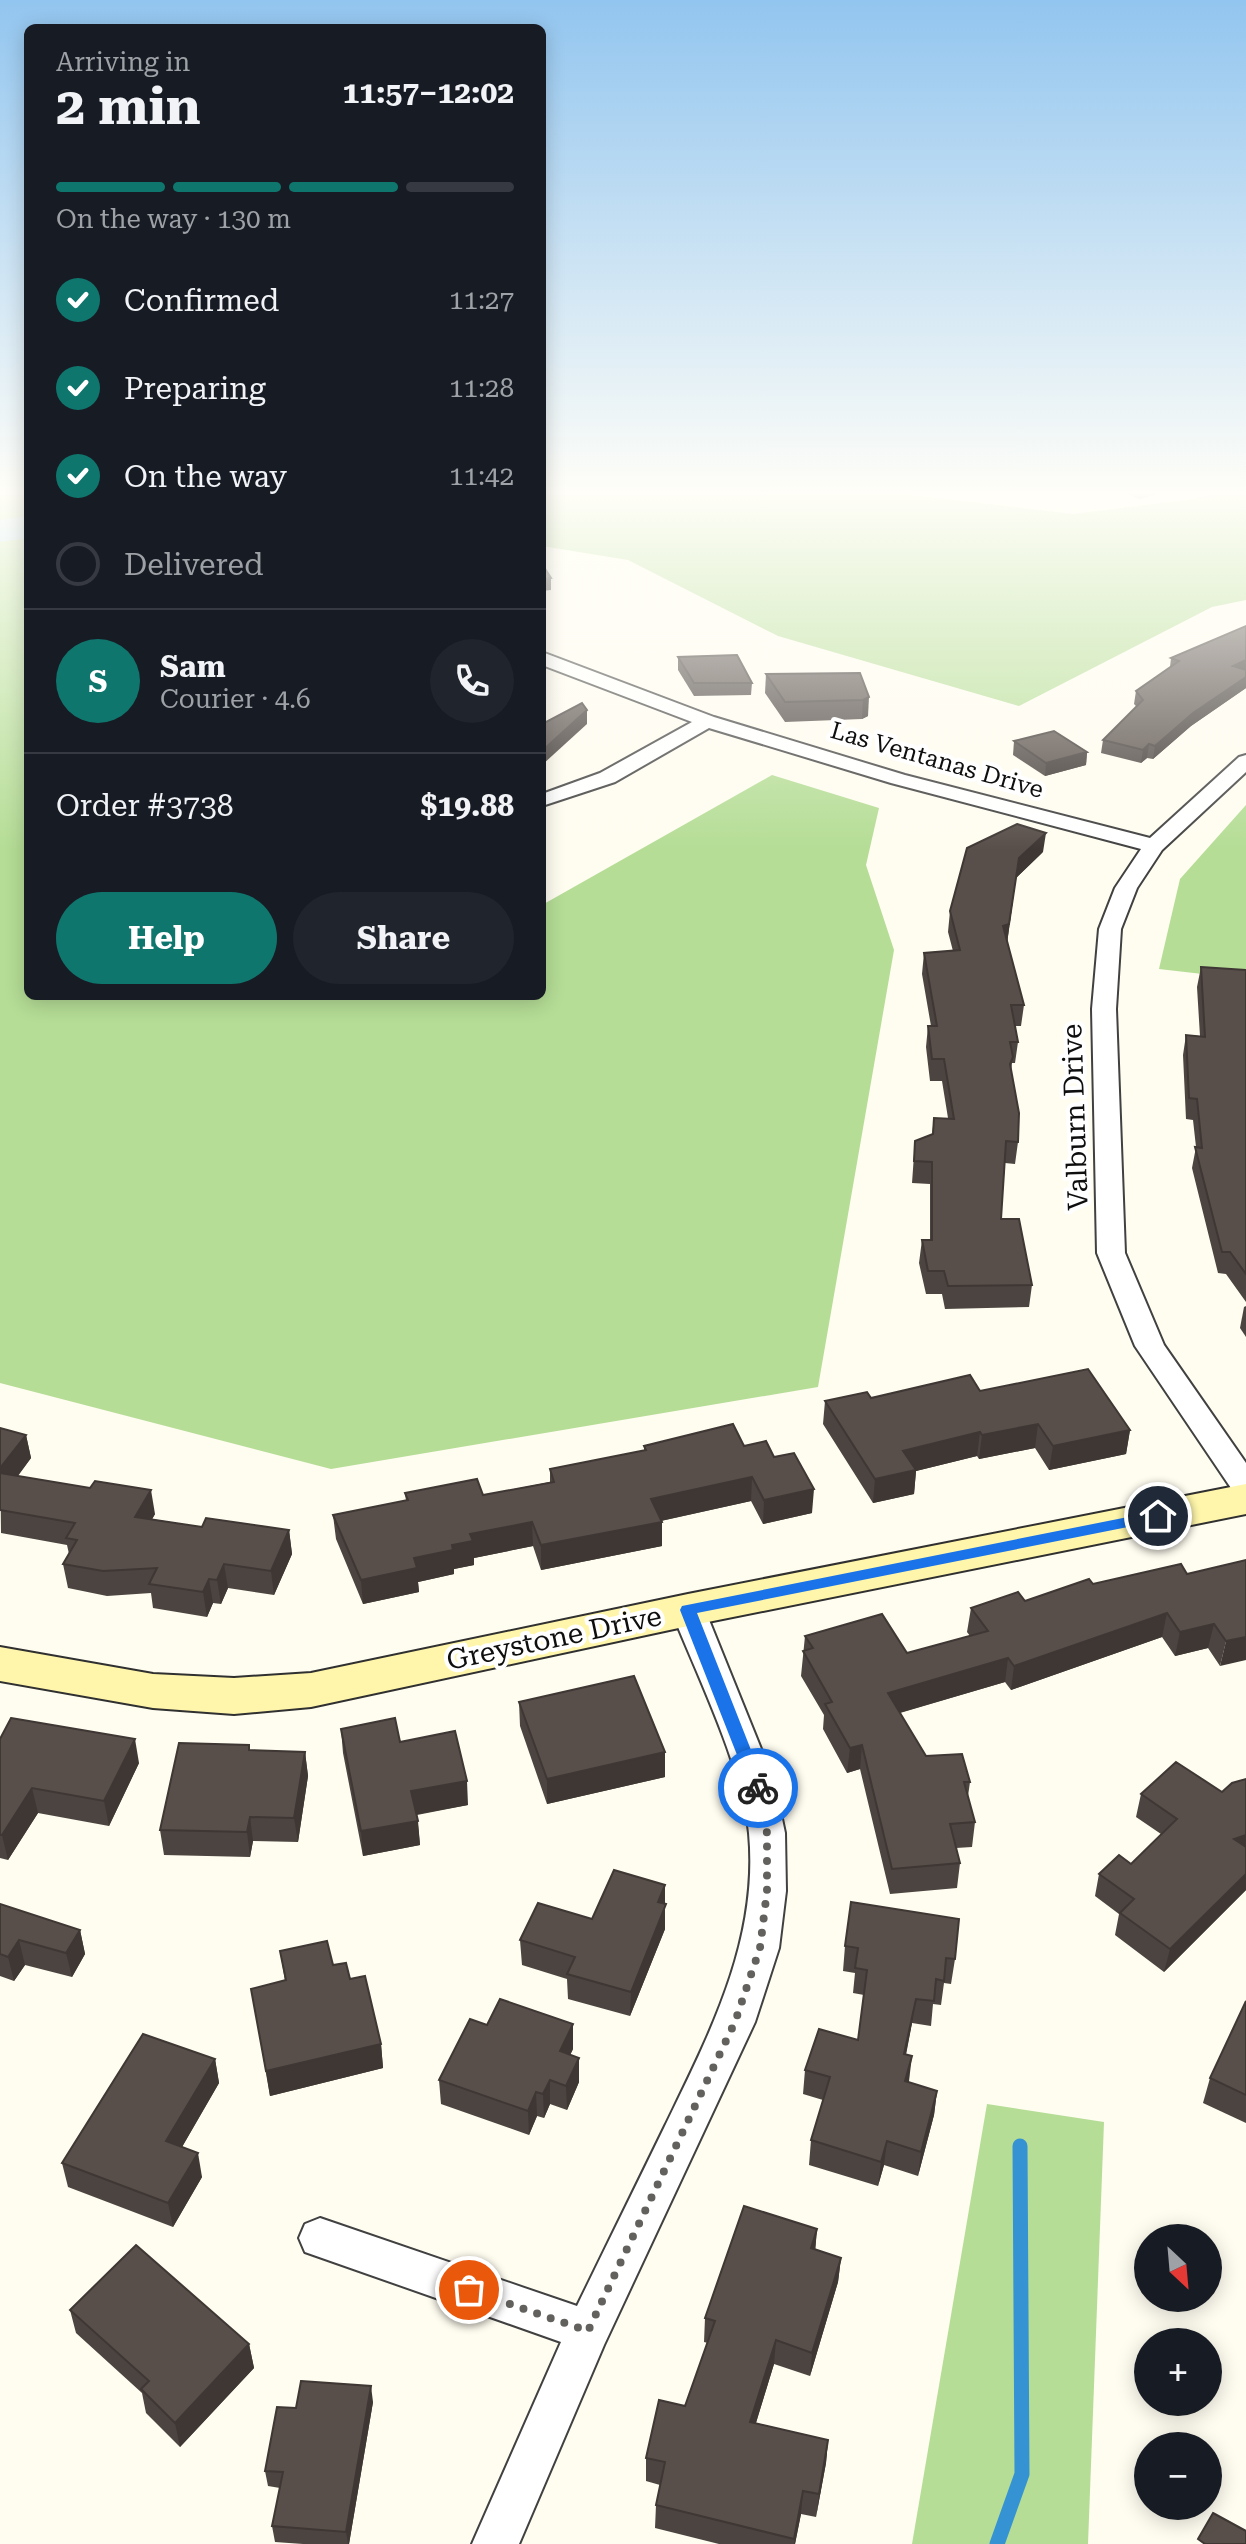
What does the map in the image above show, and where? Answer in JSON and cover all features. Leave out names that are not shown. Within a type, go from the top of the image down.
[{"type":"street","name":"Las Ventanas Drive","points":[[546,660],[707,721],[898,779],[1154,846]]},
{"type":"street","points":[[546,799],[570,794],[619,774],[707,721]]},
{"type":"street","name":"Valburn Drive","points":[[1246,761],[1154,846],[1126,888],[1110,929],[1104,1009],[1111,1253],[1150,1346],[1246,1486]]},
{"type":"street","name":"Greystone Drive","points":[[0,1664],[153,1691],[234,1696],[311,1690],[688,1610],[1246,1499]]},
{"type":"street","points":[[495,2544],[588,2331],[735,2022],[762,1934],[767,1891],[767,1833],[756,1781],[688,1610]]},
{"type":"street","points":[[320,2238],[588,2331]]},
{"type":"green space","points":[[0,613],[24,613],[24,1000],[546,1000],[546,903],[772,775],[879,808],[866,865],[894,950],[818,1387],[331,1469],[0,1383]]},
{"type":"green space","points":[[732,613],[1201,613],[1019,706],[778,636]]},
{"type":"green space","points":[[1246,805],[1246,979],[1159,969],[1180,879]]},
{"type":"green space","points":[[987,2104],[1104,2122],[1088,2544],[912,2544]]},
{"type":"building","points":[[1246,626],[1246,660],[1233,666],[1246,670],[1246,677],[1193,713],[1155,746],[1149,744],[1143,750],[1103,740],[1143,700],[1136,691],[1179,661],[1171,658]]},
{"type":"building","points":[[737,655],[752,683],[694,683],[678,657]]},
{"type":"building","points":[[860,673],[869,697],[863,700],[785,702],[766,674]]},
{"type":"building","points":[[582,703],[587,710],[546,747],[546,722]]},
{"type":"building","points":[[1054,731],[1087,752],[1046,763],[1014,741]]},
{"type":"building","points":[[1017,824],[1046,833],[1019,858],[1009,924],[1003,926],[1024,1005],[1011,1005],[1018,1042],[1010,1042],[1013,1057],[1010,1064],[1019,1113],[1018,1142],[1006,1141],[1001,1219],[1019,1219],[1032,1285],[948,1286],[944,1271],[928,1271],[922,1240],[932,1240],[932,1162],[914,1161],[915,1141],[933,1134],[934,1118],[954,1119],[944,1059],[932,1059],[928,1026],[937,1026],[924,953],[960,950],[950,911],[967,848]]},
{"type":"building","points":[[1201,967],[1246,970],[1246,1274],[1230,1252],[1222,1252],[1195,1147],[1202,1148],[1197,1099],[1189,1098],[1186,1035],[1205,1037]]},
{"type":"building","points":[[1088,1369],[1130,1430],[1053,1446],[1038,1424],[982,1435],[980,1432],[903,1451],[916,1470],[875,1479],[825,1401],[867,1392],[871,1398],[970,1375],[980,1391]]},
{"type":"building","points":[[733,1424],[744,1446],[766,1441],[774,1457],[794,1453],[814,1489],[764,1500],[752,1477],[651,1499],[662,1522],[541,1545],[532,1522],[470,1534],[473,1541],[452,1545],[453,1550],[414,1558],[417,1568],[361,1580],[333,1515],[408,1500],[405,1493],[477,1479],[483,1495],[554,1482],[550,1469],[646,1450],[644,1446]]},
{"type":"building","points":[[0,1428],[26,1435],[0,1468]]},
{"type":"building","points":[[0,1473],[90,1488],[95,1481],[151,1490],[135,1517],[202,1527],[206,1518],[289,1530],[271,1571],[224,1564],[217,1580],[209,1579],[203,1592],[149,1584],[157,1568],[103,1571],[63,1564],[77,1540],[66,1538],[75,1523],[0,1510]]},
{"type":"building","points":[[1246,1560],[1246,1637],[1226,1641],[1214,1624],[1180,1632],[1167,1613],[1014,1666],[1008,1658],[888,1693],[926,1756],[962,1754],[970,1782],[964,1782],[975,1822],[950,1824],[960,1863],[892,1869],[862,1745],[850,1748],[825,1704],[832,1702],[803,1651],[813,1648],[805,1636],[882,1614],[907,1653],[988,1631],[971,1608],[1018,1592],[1025,1601],[1089,1579],[1093,1584],[1181,1564],[1187,1574]]},
{"type":"building","points":[[634,1676],[665,1752],[547,1779],[519,1702]]},
{"type":"building","points":[[11,1718],[135,1739],[104,1801],[32,1788],[0,1835],[0,1739]]},
{"type":"building","points":[[395,1718],[400,1742],[455,1731],[467,1781],[411,1791],[418,1821],[361,1831],[341,1729]]},
{"type":"building","points":[[179,1743],[249,1745],[249,1750],[305,1752],[294,1818],[250,1817],[247,1832],[160,1830]]},
{"type":"building","points":[[1176,1762],[1222,1792],[1232,1783],[1246,1779],[1246,1835],[1234,1839],[1246,1847],[1246,1874],[1170,1949],[1120,1913],[1134,1899],[1099,1874],[1119,1855],[1131,1864],[1177,1819],[1141,1794]]},
{"type":"building","points":[[614,1870],[665,1885],[658,1902],[666,1904],[631,1992],[567,1974],[575,1957],[520,1940],[538,1903],[592,1919]]},
{"type":"building","points":[[851,1902],[959,1919],[955,1959],[946,1958],[944,1981],[936,1979],[934,2001],[916,1999],[904,2054],[912,2056],[905,2081],[937,2091],[921,2152],[887,2141],[881,2162],[811,2140],[830,2077],[805,2070],[819,2029],[858,2040],[867,1970],[855,1968],[858,1948],[845,1946]]},
{"type":"building","points":[[0,1904],[80,1930],[66,1953],[19,1940],[8,1957],[0,1954]]},
{"type":"building","points":[[327,1941],[333,1965],[346,1963],[350,1979],[365,1976],[381,2044],[266,2071],[251,1989],[286,1980],[280,1951]]},
{"type":"building","points":[[500,1999],[573,2024],[560,2051],[579,2058],[566,2086],[550,2080],[543,2094],[536,2092],[528,2111],[439,2080],[470,2019],[487,2025]]},
{"type":"building","points":[[1246,2001],[1246,2095],[1210,2078]]},
{"type":"building","points":[[143,2034],[215,2059],[166,2141],[198,2153],[168,2203],[62,2163]]},
{"type":"building","points":[[744,2206],[817,2229],[811,2248],[841,2258],[812,2353],[776,2340],[750,2422],[828,2440],[819,2494],[803,2491],[794,2539],[656,2505],[665,2462],[646,2458],[659,2400],[685,2406],[715,2321],[705,2318]]},
{"type":"building","points":[[136,2245],[249,2344],[175,2423],[141,2389],[149,2381],[70,2310]]},
{"type":"building","points":[[301,2381],[371,2386],[346,2532],[272,2526],[283,2472],[265,2471],[277,2407],[296,2408]]},
{"type":"building","points":[[1222,2518],[1246,2531],[1246,2544],[1205,2544],[1198,2539],[1209,2520]]},
{"type":"waterway","points":[[997,2544],[1022,2474],[1020,2146]]},
{"type":"way so far","points":[[469,2290],[588,2331],[735,2022],[760,1948],[767,1891],[767,1833],[758,1788]]},
{"type":"route","points":[[758,1788],[688,1610],[1158,1516]]}]
